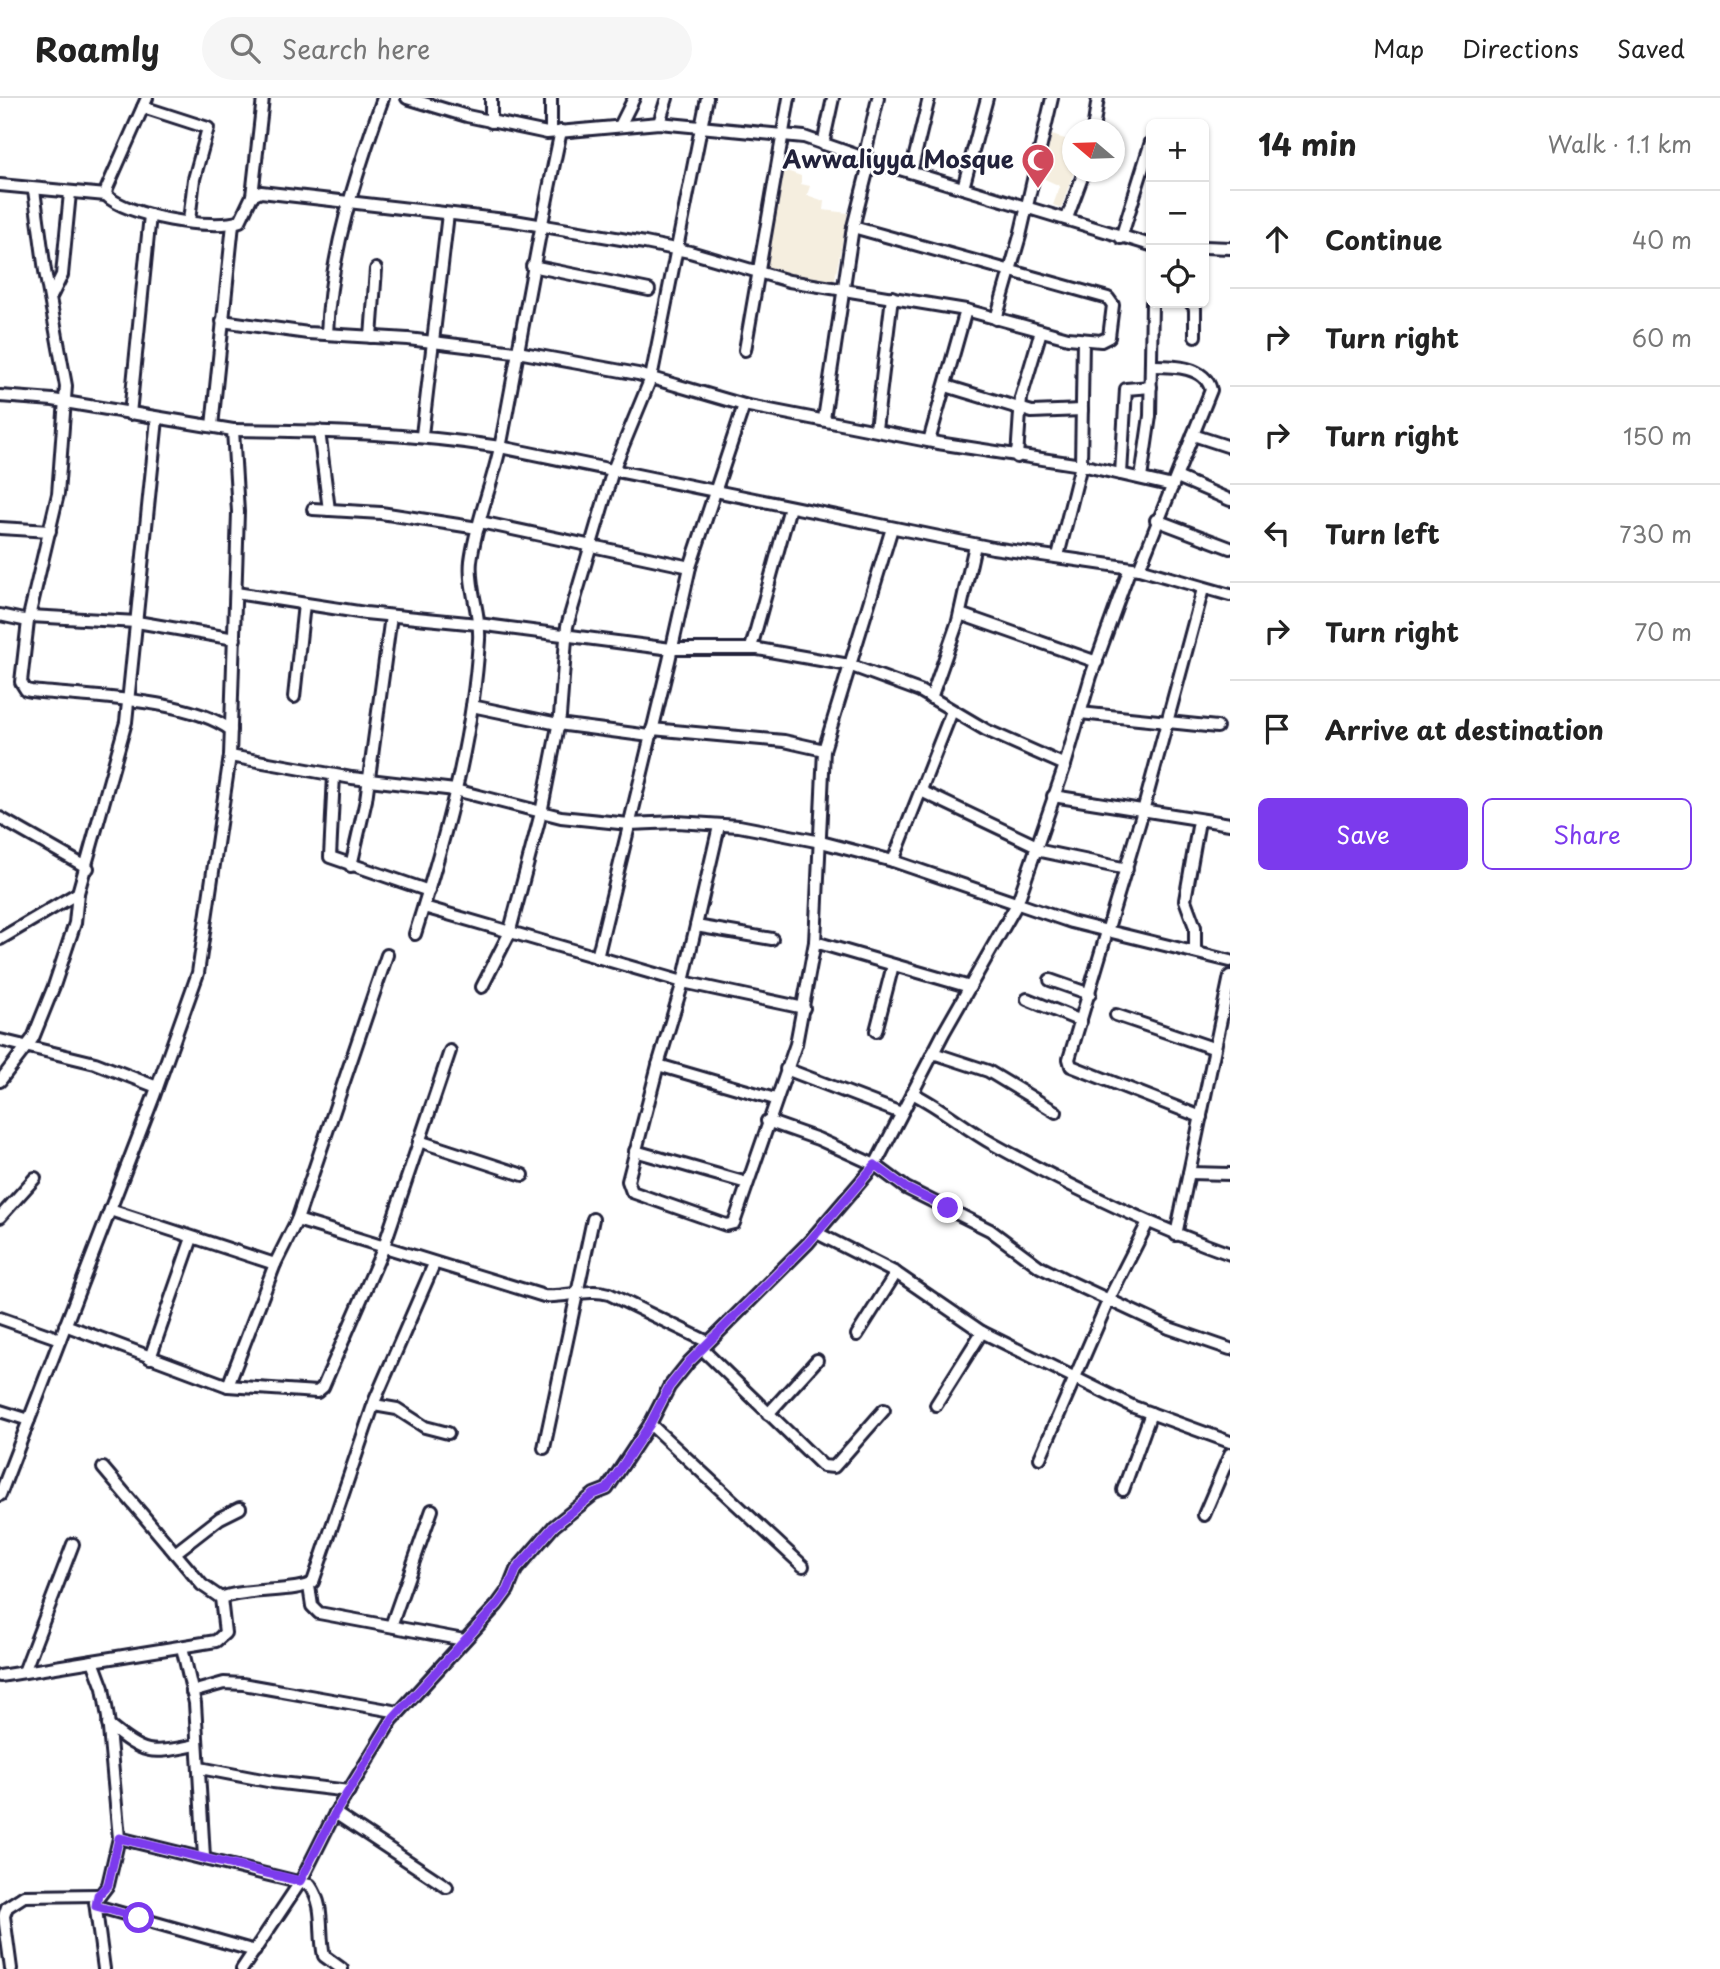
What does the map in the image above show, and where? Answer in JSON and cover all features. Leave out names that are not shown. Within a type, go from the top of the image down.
[{"type":"street","points":[[0,185],[106,195],[116,203],[150,215],[233,224],[240,221],[251,196],[262,98]]},
{"type":"street","points":[[327,334],[335,260],[348,204],[383,98]]},
{"type":"street","points":[[407,98],[491,122],[556,132],[621,124],[659,123],[780,133],[1146,244]]},
{"type":"street","points":[[491,98],[491,122]]},
{"type":"street","points":[[415,934],[455,790],[472,706],[478,624],[471,571],[479,525],[500,447],[556,132],[551,98]]},
{"type":"street","points":[[621,124],[634,98]]},
{"type":"street","points":[[659,123],[667,98]]},
{"type":"street","points":[[482,987],[509,933],[541,813],[558,724],[567,634],[589,547],[613,470],[651,378],[707,98]]},
{"type":"street","points":[[745,350],[780,133],[789,98]]},
{"type":"street","points":[[823,144],[833,98]]},
{"type":"street","points":[[824,419],[842,290],[878,98]]},
{"type":"street","points":[[911,172],[929,98]]},
{"type":"street","points":[[963,188],[987,98]]},
{"type":"street","points":[[996,319],[1052,98]]},
{"type":"street","points":[[1095,119],[1098,98]]},
{"type":"street","points":[[106,195],[145,103],[208,128],[194,179],[189,221]]},
{"type":"street","points":[[1121,238],[1146,158]]},
{"type":"street","points":[[1067,218],[1080,182]]},
{"type":"street","points":[[34,190],[45,271],[52,295],[66,386],[66,402],[58,494],[29,618],[21,682],[26,690],[129,700],[215,719],[231,730]]},
{"type":"street","points":[[251,196],[261,192],[275,192],[348,204],[540,226],[675,249],[758,272],[842,290],[966,310],[1083,340],[1101,341],[1109,337],[1113,301],[853,227]]},
{"type":"street","points":[[52,295],[62,275],[70,193]]},
{"type":"street","points":[[422,435],[448,214]]},
{"type":"street","points":[[130,414],[150,215]]},
{"type":"street","points":[[212,426],[233,224]]},
{"type":"street","points":[[1209,247],[1230,248]]},
{"type":"street","points":[[532,265],[649,290]]},
{"type":"street","points":[[371,337],[376,269]]},
{"type":"street","points":[[876,429],[892,298]]},
{"type":"street","points":[[1141,478],[1151,387],[1152,308]]},
{"type":"street","points":[[1195,308],[1195,337]]},
{"type":"street","points":[[929,441],[966,310]]},
{"type":"street","points":[[222,321],[327,334],[433,341],[517,352],[651,378],[744,405],[1017,457],[1082,465],[1141,478],[1175,482],[1230,500]]},
{"type":"street","points":[[1017,457],[1019,410],[1041,331]]},
{"type":"street","points":[[1058,556],[1082,465],[1083,340]]},
{"type":"street","points":[[242,1969],[300,1881],[335,1813],[399,1712],[497,1605],[508,1590],[516,1570],[554,1526],[594,1494],[607,1489],[650,1424],[669,1387],[705,1346],[817,1233],[875,1165],[933,1053],[1017,904],[1097,662],[1134,569],[1175,482],[1193,435],[1210,385],[1187,369],[1151,366]]},
{"type":"street","points":[[946,386],[1019,410],[1063,413],[1082,410]]},
{"type":"street","points":[[1121,474],[1126,389],[1151,387]]},
{"type":"street","points":[[0,396],[66,402],[233,430],[422,435],[500,447],[975,545],[1134,569],[1230,595]]},
{"type":"street","points":[[597,958],[690,567],[744,405]]},
{"type":"street","points":[[0,1081],[38,1029],[75,923],[78,892],[88,868],[126,722],[157,419]]},
{"type":"street","points":[[0,1496],[198,973],[230,756],[238,512],[233,430]]},
{"type":"street","points":[[319,431],[329,510]]},
{"type":"street","points":[[1193,435],[1230,447]]},
{"type":"street","points":[[751,648],[790,507]]},
{"type":"street","points":[[313,509],[381,513],[479,525],[690,567]]},
{"type":"street","points":[[1157,520],[1230,548]]},
{"type":"street","points":[[0,528],[50,531]]},
{"type":"street","points":[[719,826],[683,982],[628,1181],[632,1192],[726,1225],[734,1223],[804,1008],[815,942],[824,750],[892,528]]},
{"type":"street","points":[[931,698],[960,614],[975,545]]},
{"type":"street","points":[[1201,1117],[1070,1066],[1070,1056],[1109,931],[1203,589]]},
{"type":"street","points":[[236,593],[391,616],[567,634],[671,649],[751,648],[849,665],[897,680],[953,712],[1065,765]]},
{"type":"street","points":[[294,697],[304,604]]},
{"type":"street","points":[[960,614],[1097,662]]},
{"type":"street","points":[[0,615],[137,622],[235,639]]},
{"type":"street","points":[[351,866],[369,780],[391,616]]},
{"type":"street","points":[[472,706],[558,724],[784,741],[824,750]]},
{"type":"street","points":[[894,861],[953,712]]},
{"type":"street","points":[[1080,713],[1217,727]]},
{"type":"street","points":[[230,756],[334,775],[455,790],[541,813],[629,824],[677,822],[739,826],[821,842],[894,861],[1017,904],[1109,931],[1230,961]]},
{"type":"street","points":[[334,775],[329,856],[351,866],[429,891]]},
{"type":"street","points":[[921,791],[1036,848],[1126,869]]},
{"type":"street","points":[[1053,796],[1230,824]]},
{"type":"street","points":[[0,818],[88,868]]},
{"type":"street","points":[[1195,952],[1195,927],[1185,900],[1199,821]]},
{"type":"street","points":[[0,939],[78,892]]},
{"type":"street","points":[[424,907],[683,982],[804,1008]]},
{"type":"street","points":[[696,926],[772,940]]},
{"type":"street","points":[[815,942],[970,987]]},
{"type":"street","points":[[228,1386],[275,1264],[297,1220],[387,955]]},
{"type":"street","points":[[876,1031],[893,965]]},
{"type":"street","points":[[1176,1235],[1230,976]]},
{"type":"street","points":[[1050,980],[1090,994]]},
{"type":"street","points":[[1027,999],[1081,1021]]},
{"type":"street","points":[[1116,1015],[1213,1048]]},
{"type":"street","points":[[0,1040],[95,1063],[157,1087]]},
{"type":"street","points":[[65,1325],[228,1386],[320,1391],[331,1373],[383,1249],[450,1051]]},
{"type":"street","points":[[933,1053],[988,1070],[1056,1112]]},
{"type":"street","points":[[658,1065],[775,1099]]},
{"type":"street","points":[[786,1069],[901,1113]]},
{"type":"street","points":[[912,1093],[935,1104],[964,1126],[1012,1155],[1176,1235],[1230,1254]]},
{"type":"street","points":[[767,1121],[818,1139],[875,1165],[906,1188],[990,1230],[1040,1267],[1169,1328],[1227,1348],[1230,1336]]},
{"type":"street","points":[[419,1141],[523,1175]]},
{"type":"street","points":[[635,1152],[747,1183]]},
{"type":"street","points":[[1189,1173],[1230,1174]]},
{"type":"street","points":[[0,1217],[34,1178]]},
{"type":"street","points":[[110,1210],[275,1264]]},
{"type":"street","points":[[544,1448],[580,1294],[593,1219]]},
{"type":"street","points":[[297,1220],[383,1249],[544,1296],[580,1294],[596,1290],[609,1294],[705,1346],[820,1465],[831,1468],[884,1410]]},
{"type":"street","points":[[1040,1458],[1109,1298],[1148,1222]]},
{"type":"street","points":[[817,1233],[896,1273],[982,1332],[1073,1378],[1151,1413],[1230,1443]]},
{"type":"street","points":[[149,1358],[192,1238]]},
{"type":"street","points":[[434,1264],[374,1405],[309,1586],[312,1606],[318,1612],[464,1640]]},
{"type":"street","points":[[857,1335],[896,1273]]},
{"type":"street","points":[[0,1318],[60,1339]]},
{"type":"street","points":[[936,1405],[982,1332]]},
{"type":"street","points":[[768,1414],[817,1360]]},
{"type":"street","points":[[374,1405],[397,1409],[425,1427],[448,1433]]},
{"type":"street","points":[[0,1411],[29,1420]]},
{"type":"street","points":[[1123,1490],[1151,1413]]},
{"type":"street","points":[[650,1424],[803,1566]]},
{"type":"street","points":[[1204,1515],[1230,1454]]},
{"type":"street","points":[[0,1676],[182,1647],[221,1638],[225,1633],[221,1598],[202,1585],[103,1468]]},
{"type":"street","points":[[175,1553],[220,1518],[240,1508]]},
{"type":"street","points":[[391,1626],[432,1510]]},
{"type":"street","points":[[23,1672],[74,1544]]},
{"type":"street","points":[[221,1598],[231,1594],[309,1586]]},
{"type":"street","points":[[182,1647],[192,1692],[200,1769],[204,1857]]},
{"type":"street","points":[[93,1661],[103,1688],[119,1838],[108,1885],[97,1901],[104,1969]]},
{"type":"street","points":[[192,1692],[224,1683],[243,1684],[399,1712]]},
{"type":"street","points":[[108,1725],[139,1749],[152,1752],[196,1745]]},
{"type":"street","points":[[200,1769],[273,1782],[349,1791]]},
{"type":"street","points":[[335,1813],[447,1887]]},
{"type":"street","points":[[119,1838],[310,1885],[317,1895],[323,1920],[324,1956],[342,1969]]},
{"type":"street","points":[[11,1969],[4,1916],[14,1901],[24,1896],[97,1901],[255,1951]]},
{"type":"shaded area","points":[[1045,133],[1062,138],[1062,182],[1070,182],[1061,208],[1053,205],[1060,186],[1034,174]]},
{"type":"shaded area","points":[[781,169],[801,176],[801,184],[810,186],[807,195],[824,201],[823,210],[848,213],[834,284],[762,267]]},
{"type":"place","name":"Awwaliyya Mosque","points":[[1038,190]]},
{"type":"route","points":[[139,1918],[96,1906],[98,1895],[108,1885],[119,1838],[300,1881],[335,1813],[392,1720],[497,1605],[508,1590],[516,1570],[554,1526],[594,1494],[607,1489],[650,1424],[669,1387],[689,1362],[808,1243],[875,1165],[906,1188],[948,1208]]}]
